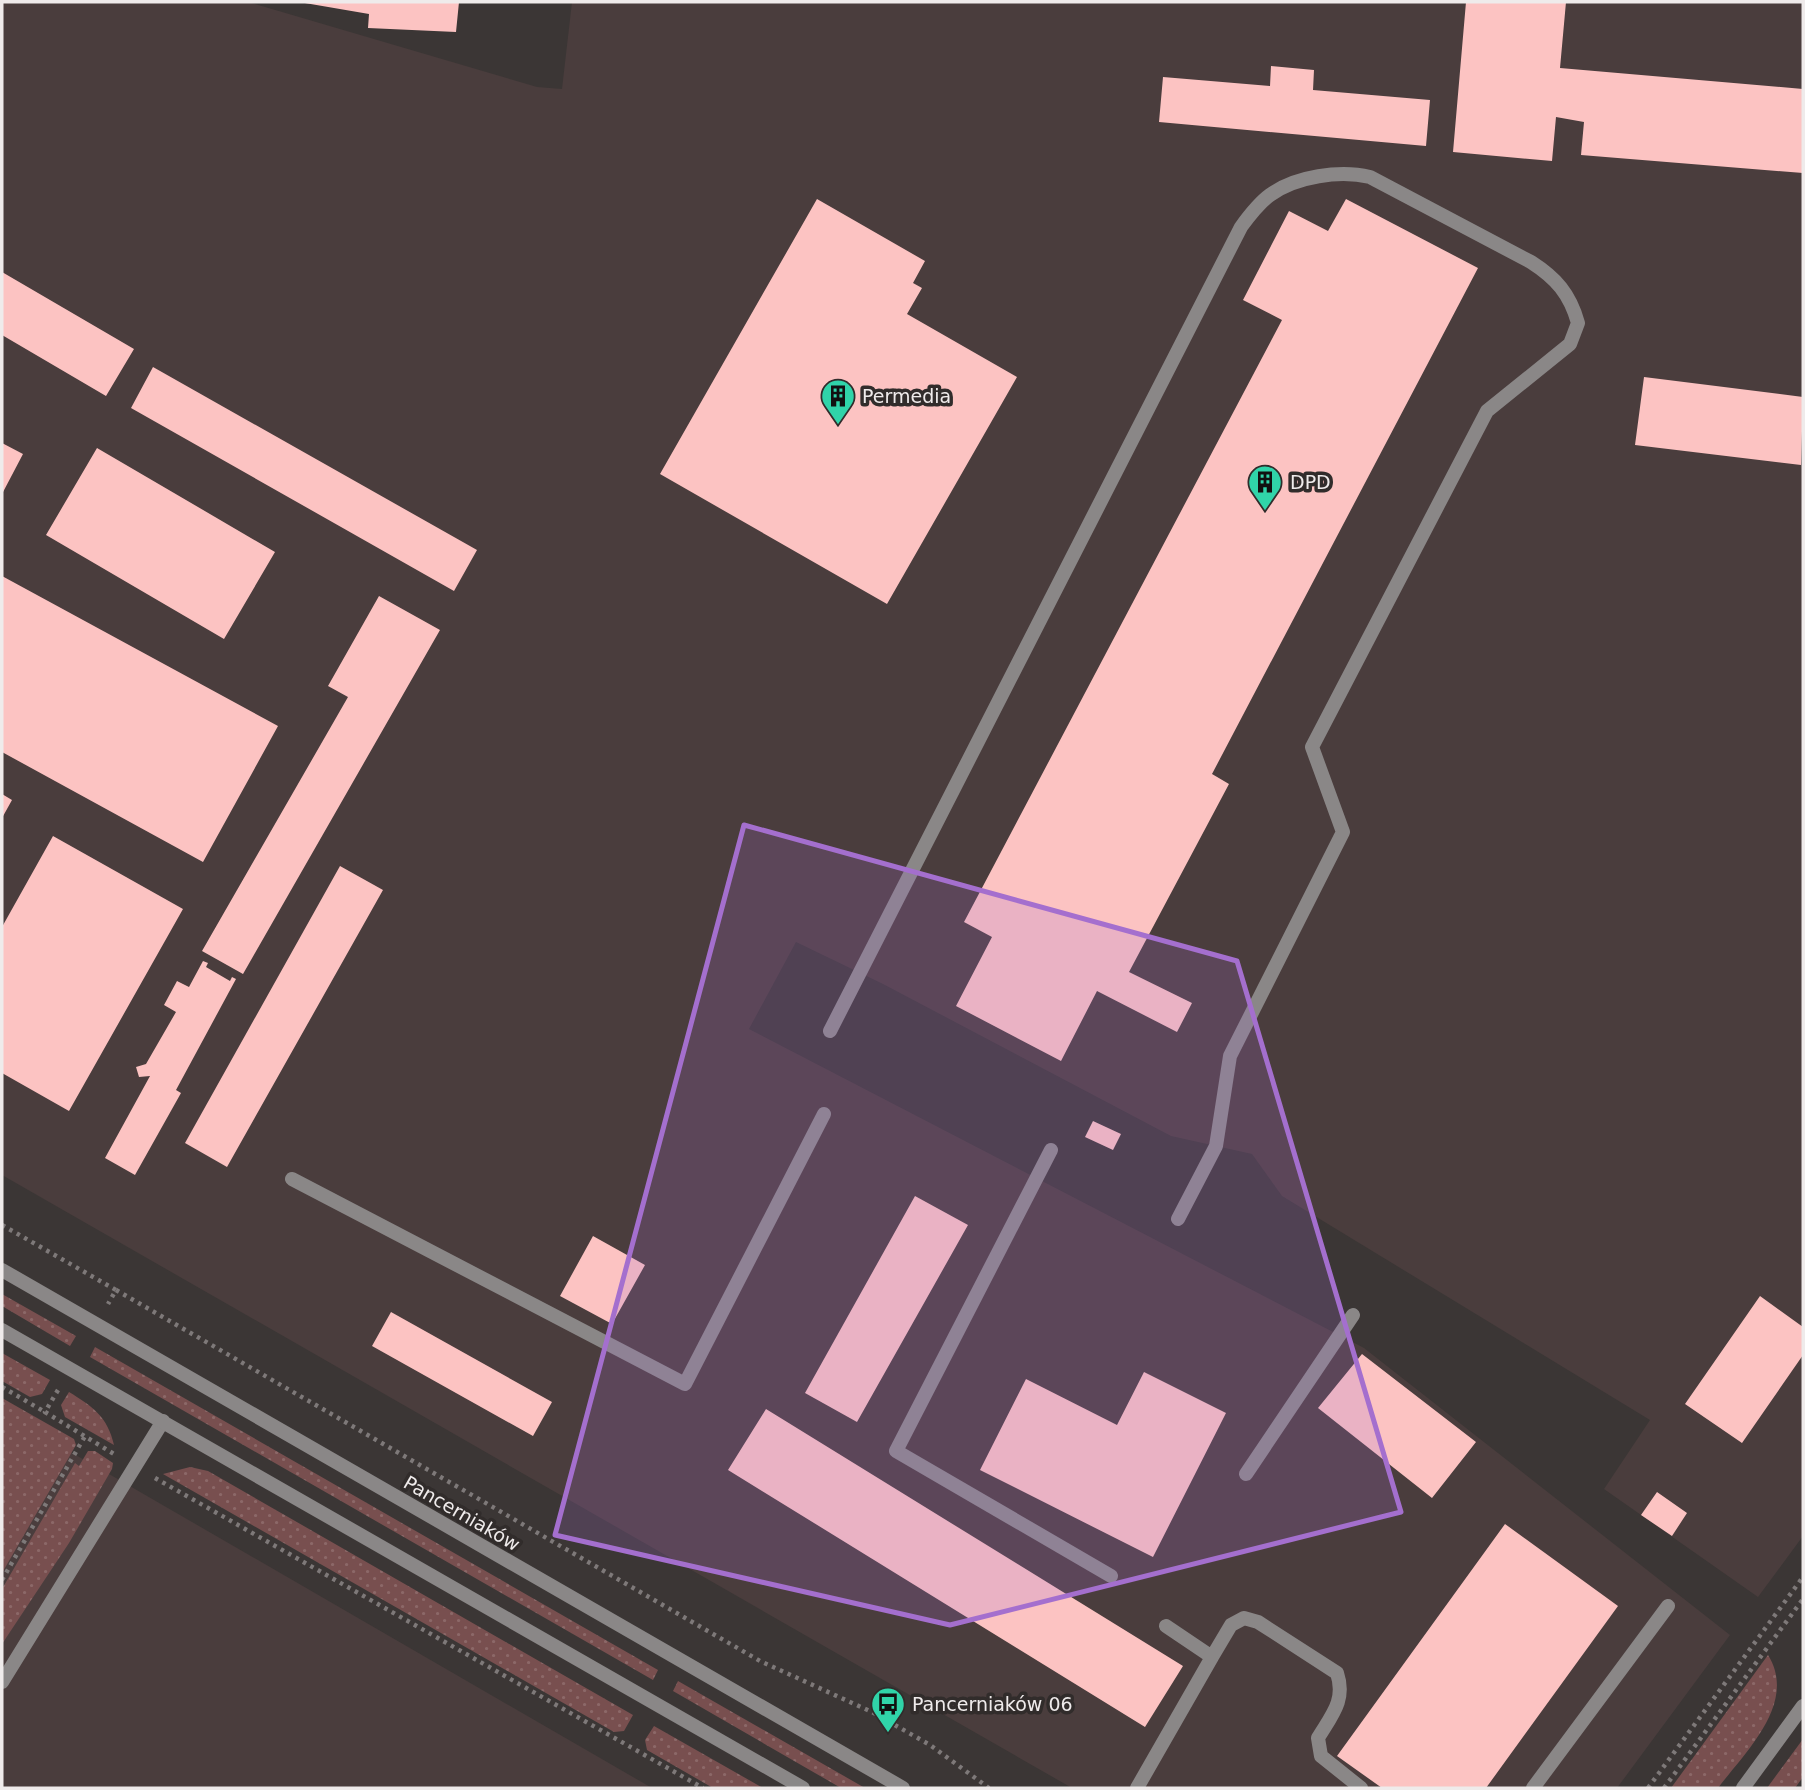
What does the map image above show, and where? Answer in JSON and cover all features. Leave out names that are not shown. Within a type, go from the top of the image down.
[{"type":"street","points":[[830,1031],[1241,227],[1255,210],[1271,194],[1298,183],[1343,172],[1357,174],[1370,177],[1531,262],[1553,276],[1567,293],[1578,323],[1570,344],[1487,411],[1312,747],[1343,832],[1230,1056],[1216,1146],[1178,1219]]},
{"type":"street","points":[[292,1179],[685,1384],[824,1114]]},
{"type":"street","points":[[1051,1150],[896,1451],[1111,1576]]},
{"type":"street","name":"Pancerniaków","points":[[2,1270],[903,1788]]},
{"type":"street","points":[[1247,1475],[1353,1315]]},
{"type":"street","points":[[2,1330],[803,1788]]},
{"type":"street","points":[[2,1682],[163,1422]]},
{"type":"street","points":[[1533,1788],[1668,1606]]},
{"type":"street","points":[[1137,1788],[1231,1625],[1244,1618],[1258,1622],[1337,1673],[1342,1688],[1340,1702],[1318,1738],[1321,1756],[1361,1788]]},
{"type":"street","points":[[1167,1626],[1212,1657]]},
{"type":"street","points":[[1742,1788],[1803,1706]]},
{"type":"path","points":[[116,1290],[760,1661],[872,1712],[930,1745],[989,1788]]},
{"type":"path","points":[[2,1387],[45,1412]]},
{"type":"path","points":[[2,1580],[85,1436]]},
{"type":"path","points":[[1648,1788],[1803,1577]]},
{"type":"path","points":[[1664,1788],[1803,1598]]},
{"type":"highlighted area","points":[[744,825],[1237,961],[1401,1512],[950,1625],[555,1535]]},
{"type":"shaded area","points":[[2,2],[248,2],[537,87],[562,89],[572,2],[1803,2],[1803,1536],[1758,1597],[1604,1489],[1650,1420],[1282,1196],[1252,1154],[1171,1136],[883,984],[796,942],[749,1029],[1364,1348],[1730,1635],[1617,1788],[1072,1788],[2,1175]]},
{"type":"shaded area","points":[[2,1294],[76,1336],[70,1346],[2,1306]]},
{"type":"shaded area","points":[[95,1347],[658,1670],[653,1680],[90,1357]]},
{"type":"shaded area","points":[[2,1353],[50,1380],[42,1394],[30,1397],[2,1381]]},
{"type":"shaded area","points":[[69,1392],[98,1413],[108,1427],[114,1445],[65,1417],[61,1405]]},
{"type":"shaded area","points":[[2,1398],[74,1439],[76,1445],[2,1573]]},
{"type":"shaded area","points":[[2,1413],[109,1474],[652,1788],[2,1788]]},
{"type":"shaded area","points":[[88,1451],[95,1451],[113,1463],[112,1469],[69,1543],[2,1644],[2,1589],[75,1463],[79,1466]]},
{"type":"shaded area","points":[[190,1467],[208,1471],[633,1715],[624,1731],[614,1732],[163,1474]]},
{"type":"shaded area","points":[[1768,1655],[1776,1673],[1777,1691],[1772,1709],[1754,1743],[1718,1788],[1671,1788]]},
{"type":"shaded area","points":[[678,1681],[865,1788],[841,1788],[673,1691]]},
{"type":"shaded area","points":[[654,1726],[763,1788],[713,1788],[647,1750],[645,1740]]},
{"type":"shaded area","points":[[1803,1739],[1803,1777],[1795,1788],[1767,1788]]},
{"type":"building","points":[[299,2],[459,2],[456,32],[368,28],[369,14]]},
{"type":"building","points":[[1466,2],[1566,2],[1560,68],[1803,89],[1803,173],[1581,155],[1584,122],[1556,117],[1552,161],[1453,152]]},
{"type":"building","points":[[1271,66],[1314,70],[1313,90],[1430,100],[1426,146],[1159,122],[1163,77],[1270,86]]},
{"type":"building","name":"Permedia","points":[[817,199],[925,261],[913,283],[922,288],[907,314],[1017,377],[887,604],[660,474]]},
{"type":"building","points":[[1346,199],[1478,268],[1212,774],[1229,784],[1129,972],[1192,1003],[1177,1032],[1097,991],[1061,1061],[956,1006],[992,937],[964,922],[1282,320],[1243,300],[1289,211],[1328,231]]},
{"type":"building","points":[[2,272],[134,349],[106,396],[2,335]]},
{"type":"building","points":[[153,367],[477,550],[454,591],[131,408]]},
{"type":"building","points":[[1644,377],[1803,397],[1801,465],[1635,445]]},
{"type":"building","points":[[2,443],[23,454],[2,494]]},
{"type":"building","points":[[97,448],[275,552],[224,639],[46,535]]},
{"type":"building","points":[[2,576],[278,726],[203,862],[2,752]]},
{"type":"building","points":[[379,596],[440,630],[243,974],[202,951],[348,697],[328,686]]},
{"type":"building","points":[[2,794],[12,800],[2,818]]},
{"type":"building","points":[[53,836],[183,909],[69,1111],[2,1073],[2,927]]},
{"type":"building","points":[[340,866],[383,890],[227,1167],[185,1143]]},
{"type":"building","points":[[203,961],[208,963],[206,967],[230,981],[232,977],[236,979],[176,1090],[181,1093],[135,1175],[105,1158],[150,1076],[139,1077],[136,1067],[146,1064],[176,1012],[164,1005],[177,981],[189,987]]},
{"type":"building","points":[[1093,1121],[1121,1134],[1113,1150],[1085,1137]]},
{"type":"building","points":[[915,1196],[968,1225],[857,1422],[805,1393]]},
{"type":"building","points":[[593,1236],[645,1265],[612,1324],[560,1296]]},
{"type":"building","points":[[1760,1296],[1803,1327],[1803,1355],[1742,1443],[1685,1404]]},
{"type":"building","points":[[391,1312],[552,1402],[533,1436],[372,1346]]},
{"type":"building","points":[[1362,1354],[1476,1442],[1432,1498],[1318,1408]]},
{"type":"building","points":[[1144,1372],[1226,1413],[1153,1557],[980,1470],[1026,1379],[1117,1425]]},
{"type":"building","points":[[766,1409],[1183,1666],[1145,1727],[728,1470]]},
{"type":"building","points":[[1657,1492],[1687,1513],[1672,1536],[1641,1515]]},
{"type":"building","points":[[1505,1524],[1618,1606],[1486,1788],[1382,1788],[1337,1756]]},
{"type":"place","name":"Permedia","points":[[838,426]]},
{"type":"place","name":"DPD","points":[[1265,512]]},
{"type":"place","name":"Pancerniaków 06","points":[[888,1734]]}]
